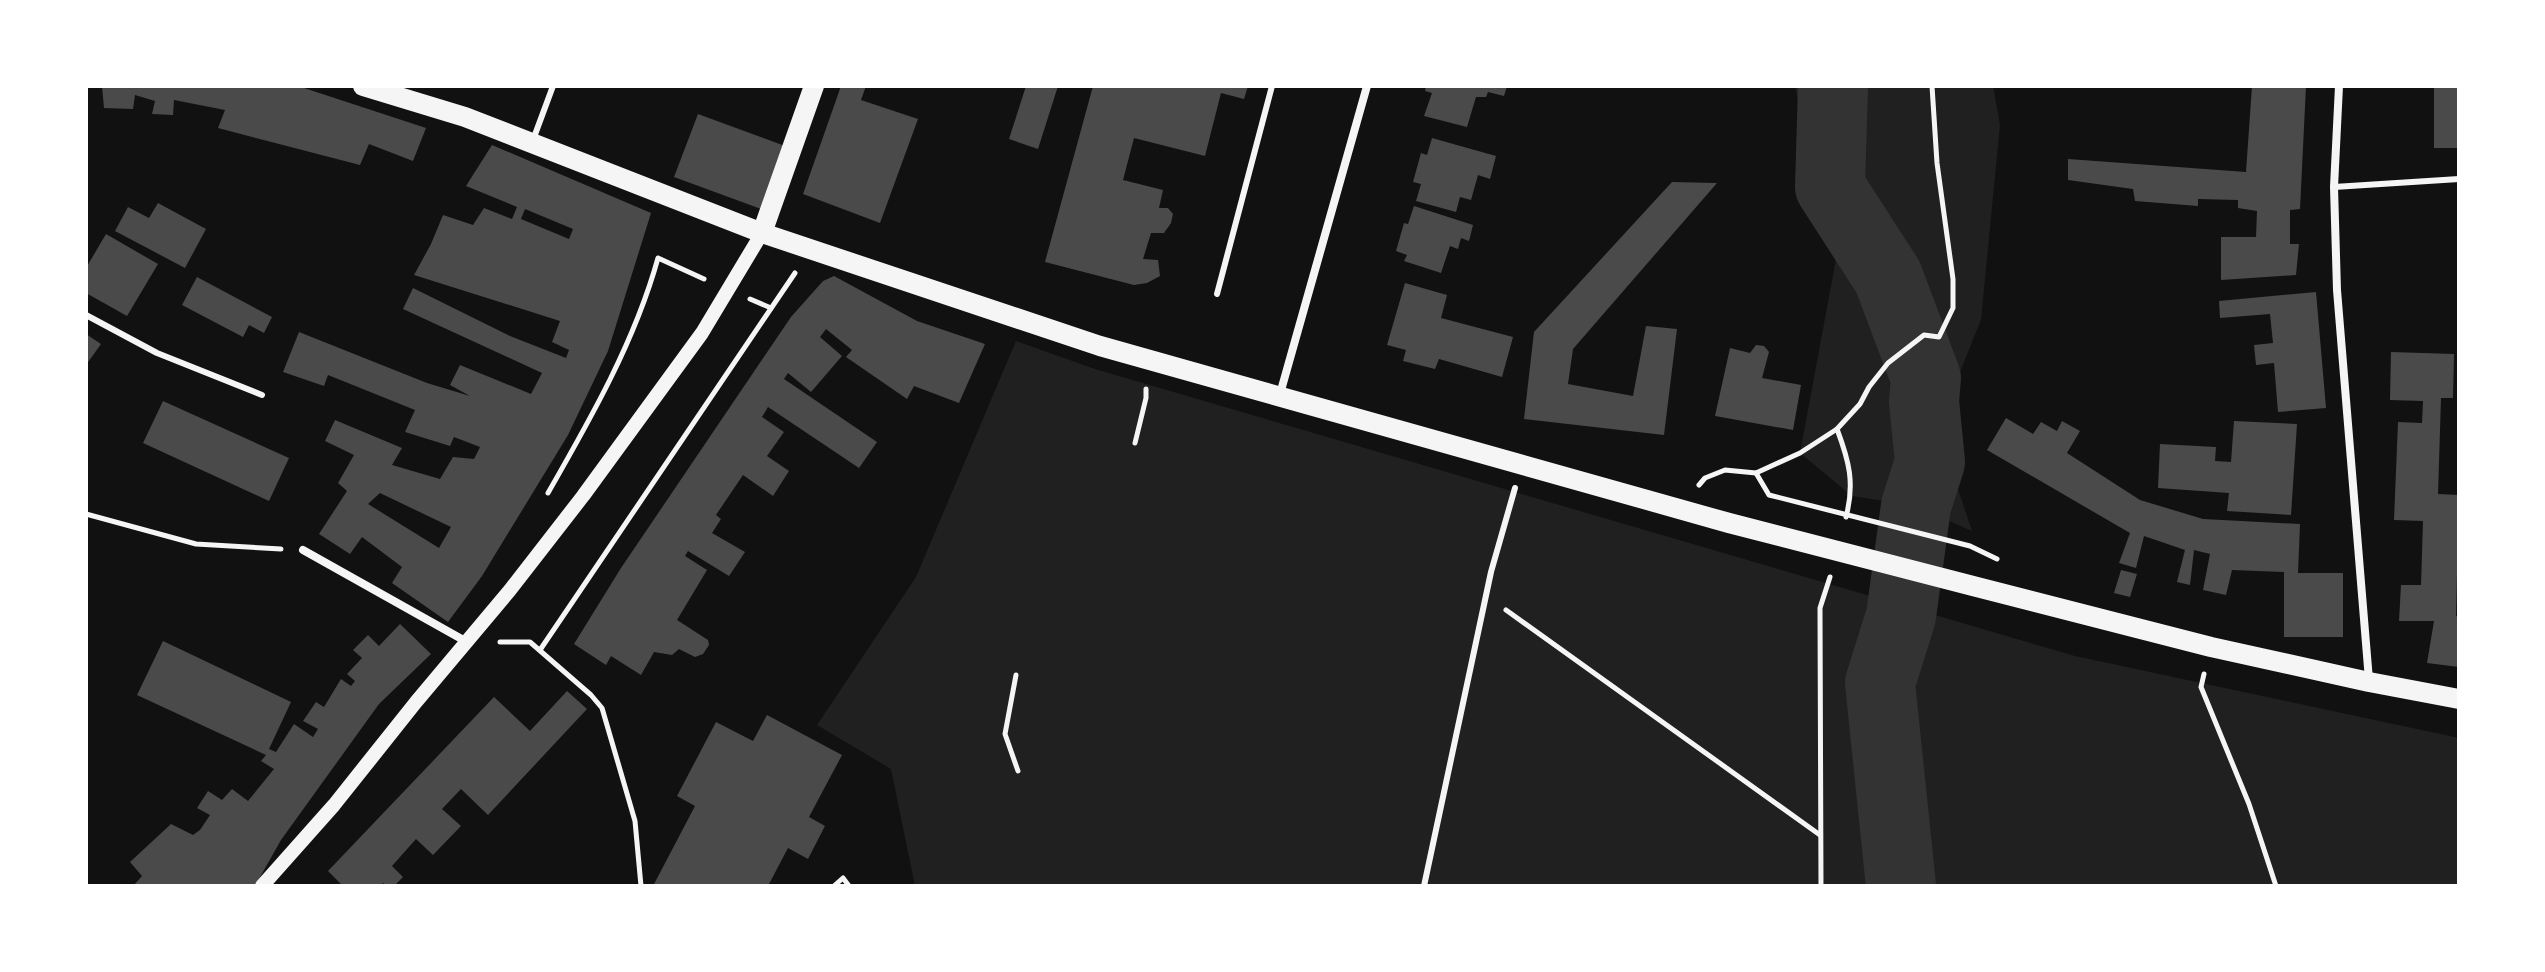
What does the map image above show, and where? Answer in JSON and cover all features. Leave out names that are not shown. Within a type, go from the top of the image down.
[{"type":"main road","points":[[363,86],[465,117],[762,233],[1100,346],[1729,523],[2211,647],[2459,699]]},
{"type":"main road","points":[[762,233],[814,86]]},
{"type":"street","points":[[1280,395],[1367,86]]},
{"type":"street","points":[[2339,86],[2334,187],[2341,355],[2369,682]]},
{"type":"street","points":[[262,886],[334,805],[583,496],[702,333],[762,233]]},
{"type":"street","points":[[303,550],[467,643]]},
{"type":"lane","points":[[532,143],[553,86]]},
{"type":"lane","points":[[1217,294],[1272,86]]},
{"type":"lane","points":[[2334,187],[2459,179]]},
{"type":"lane","points":[[86,315],[157,353],[262,395]]},
{"type":"lane","points":[[1424,886],[1486,596],[1515,488]]},
{"type":"path","points":[[1679,508],[1705,478],[1725,470],[1756,473],[1800,453],[1837,429],[1860,404],[1888,363],[1924,335],[1939,337],[1953,308],[1953,279],[1937,163],[1932,86]]},
{"type":"path","points":[[542,504],[632,331],[658,258]]},
{"type":"path","points":[[540,650],[771,308]]},
{"type":"path","points":[[1135,443],[1146,398]]},
{"type":"path","points":[[1837,429],[1849,460],[1852,496]]},
{"type":"path","points":[[1756,473],[1769,495],[1970,546],[2000,560]]},
{"type":"path","points":[[86,514],[196,544],[303,550]]},
{"type":"path","points":[[1821,886],[1820,608],[1827,590]]},
{"type":"path","points":[[1486,596],[1821,836]]},
{"type":"path","points":[[467,643],[530,642],[602,708],[635,821],[641,886]]},
{"type":"path","points":[[2211,647],[2201,687],[2249,804],[2276,886]]},
{"type":"path","points":[[1016,675],[1005,734],[1018,771]]},
{"type":"path","points":[[834,886],[843,878],[849,886]]},
{"type":"shaded area","points":[[1795,86],[1993,86],[2000,125],[1981,320],[1953,389],[1948,459],[1972,531],[1916,506],[1852,496],[1800,453],[1836,259],[1820,205]]},
{"type":"shaded area","points":[[1016,341],[1095,369],[2075,656],[2459,738],[2459,886],[915,886],[891,769],[817,725],[916,577]]},
{"type":"building","points":[[102,86],[298,86],[426,128],[413,161],[369,144],[360,165],[218,128],[225,110],[174,100],[173,115],[152,114],[155,101],[135,95],[133,109],[104,108]]},
{"type":"building","points":[[841,86],[866,86],[861,100],[918,119],[880,223],[803,194]]},
{"type":"building","points":[[1026,86],[1058,86],[1038,149],[1009,139]]},
{"type":"building","points":[[1093,86],[1248,86],[1244,99],[1221,93],[1205,156],[1134,138],[1123,180],[1163,190],[1159,208],[1168,208],[1173,214],[1164,233],[1151,233],[1143,259],[1158,260],[1160,276],[1147,283],[1134,285],[1045,262]]},
{"type":"building","points":[[1426,86],[1507,86],[1504,96],[1488,92],[1486,97],[1476,97],[1467,127],[1424,116],[1432,93],[1425,91]]},
{"type":"building","points":[[2252,86],[2306,86],[2300,209],[2290,210],[2290,244],[2299,244],[2296,275],[2221,280],[2221,237],[2256,237],[2257,211],[2238,208],[2238,200],[2198,199],[2198,206],[2135,201],[2133,189],[2068,180],[2068,159],[2246,172]]},
{"type":"building","points":[[2434,86],[2459,86],[2459,148],[2434,148]]},
{"type":"building","points":[[698,114],[785,146],[761,209],[674,177]]},
{"type":"building","points":[[1432,138],[1496,156],[1490,179],[1478,175],[1471,200],[1460,197],[1456,212],[1416,201],[1421,184],[1413,182],[1421,153],[1427,155]]},
{"type":"building","points":[[492,145],[651,213],[608,351],[568,435],[482,576],[448,622],[392,583],[402,567],[362,537],[350,554],[319,534],[347,491],[338,483],[354,455],[325,441],[335,420],[402,448],[392,465],[440,479],[453,457],[474,459],[480,447],[454,437],[450,446],[405,432],[415,410],[328,375],[324,386],[283,372],[299,332],[427,383],[470,396],[450,385],[460,365],[531,394],[542,373],[403,309],[413,288],[510,336],[566,358],[569,350],[552,342],[560,321],[414,275],[443,215],[473,225],[484,208],[512,219],[517,207],[466,186]],"holes":[[[525,209],[573,229],[569,239],[521,219]],[[380,493],[451,527],[439,548],[368,504]]]},
{"type":"building","points":[[1672,182],[1717,183],[1573,349],[1568,384],[1633,396],[1646,326],[1677,329],[1664,435],[1524,419],[1534,332]]},
{"type":"building","points":[[158,203],[206,229],[185,268],[115,231],[128,207],[149,218]]},
{"type":"building","points":[[1414,206],[1473,225],[1469,241],[1461,238],[1458,249],[1450,246],[1441,273],[1404,261],[1407,255],[1396,251],[1404,223],[1408,224]]},
{"type":"building","points":[[106,234],[158,264],[127,316],[86,293],[86,268]]},
{"type":"building","points":[[834,276],[917,321],[985,344],[959,403],[914,386],[907,399],[846,357],[852,350],[826,329],[820,337],[842,356],[811,392],[788,373],[784,379],[877,442],[859,468],[768,407],[762,417],[784,432],[767,456],[789,471],[773,496],[743,475],[716,515],[721,519],[712,533],[745,552],[729,576],[688,551],[685,556],[707,570],[677,620],[708,640],[709,645],[703,654],[695,657],[679,649],[672,655],[654,652],[641,675],[611,656],[606,665],[574,644],[621,568],[791,317],[823,281]]},
{"type":"building","points":[[197,277],[272,317],[264,333],[249,325],[243,337],[182,305]]},
{"type":"building","points":[[1405,283],[1447,295],[1441,318],[1513,337],[1502,377],[1439,359],[1435,369],[1403,361],[1406,350],[1387,345]]},
{"type":"building","points":[[2316,292],[2326,408],[2278,412],[2274,363],[2256,365],[2254,345],[2273,343],[2270,314],[2220,318],[2219,301]]},
{"type":"building","points":[[86,334],[101,344],[86,365]]},
{"type":"building","points":[[1756,345],[1764,346],[1769,352],[1762,378],[1801,385],[1793,430],[1715,416],[1730,348],[1750,353]]},
{"type":"building","points":[[2391,352],[2454,354],[2453,398],[2441,398],[2438,494],[2459,495],[2456,616],[2459,617],[2459,667],[2427,663],[2434,621],[2399,621],[2401,585],[2421,585],[2423,521],[2394,520],[2398,422],[2422,423],[2423,401],[2390,400]]},
{"type":"building","points":[[163,401],[289,458],[269,501],[143,443]]},
{"type":"building","points":[[2006,418],[2033,434],[2041,422],[2057,431],[2062,421],[2080,431],[2067,453],[2140,500],[2203,519],[2300,524],[2298,573],[2343,573],[2343,637],[2284,637],[2284,572],[2232,570],[2226,595],[2203,590],[2210,554],[2194,550],[2190,585],[2177,582],[2185,550],[2144,536],[2136,568],[2119,563],[2130,533],[1987,450]]},
{"type":"building","points":[[2234,421],[2297,424],[2291,515],[2227,511],[2229,493],[2158,488],[2160,444],[2216,447],[2215,461],[2231,462]]},
{"type":"building","points":[[2121,570],[2137,574],[2130,597],[2114,593]]},
{"type":"building","points":[[400,624],[431,654],[379,704],[281,840],[255,886],[133,886],[142,876],[130,862],[171,824],[193,835],[200,830],[210,815],[197,808],[208,791],[222,800],[232,789],[248,801],[274,769],[261,761],[266,755],[137,695],[163,641],[291,702],[269,749],[276,752],[294,724],[313,737],[318,729],[303,721],[316,702],[324,707],[341,679],[351,686],[355,681],[347,674],[362,658],[353,650],[368,635],[379,646]]},
{"type":"building","points":[[567,691],[587,709],[488,815],[461,789],[442,809],[461,826],[433,855],[416,839],[392,866],[403,877],[394,886],[383,883],[380,886],[343,886],[328,871],[494,697],[530,731]]},
{"type":"building","points":[[767,715],[842,755],[809,817],[825,826],[808,859],[788,848],[768,886],[653,886],[695,806],[677,796],[716,722],[753,741]]},
{"type":"waterway","points":[[1833,86],[1830,187],[1888,277],[1926,378],[1924,401],[1930,462],[1916,506],[1901,616],[1880,683],[1901,886]]}]
